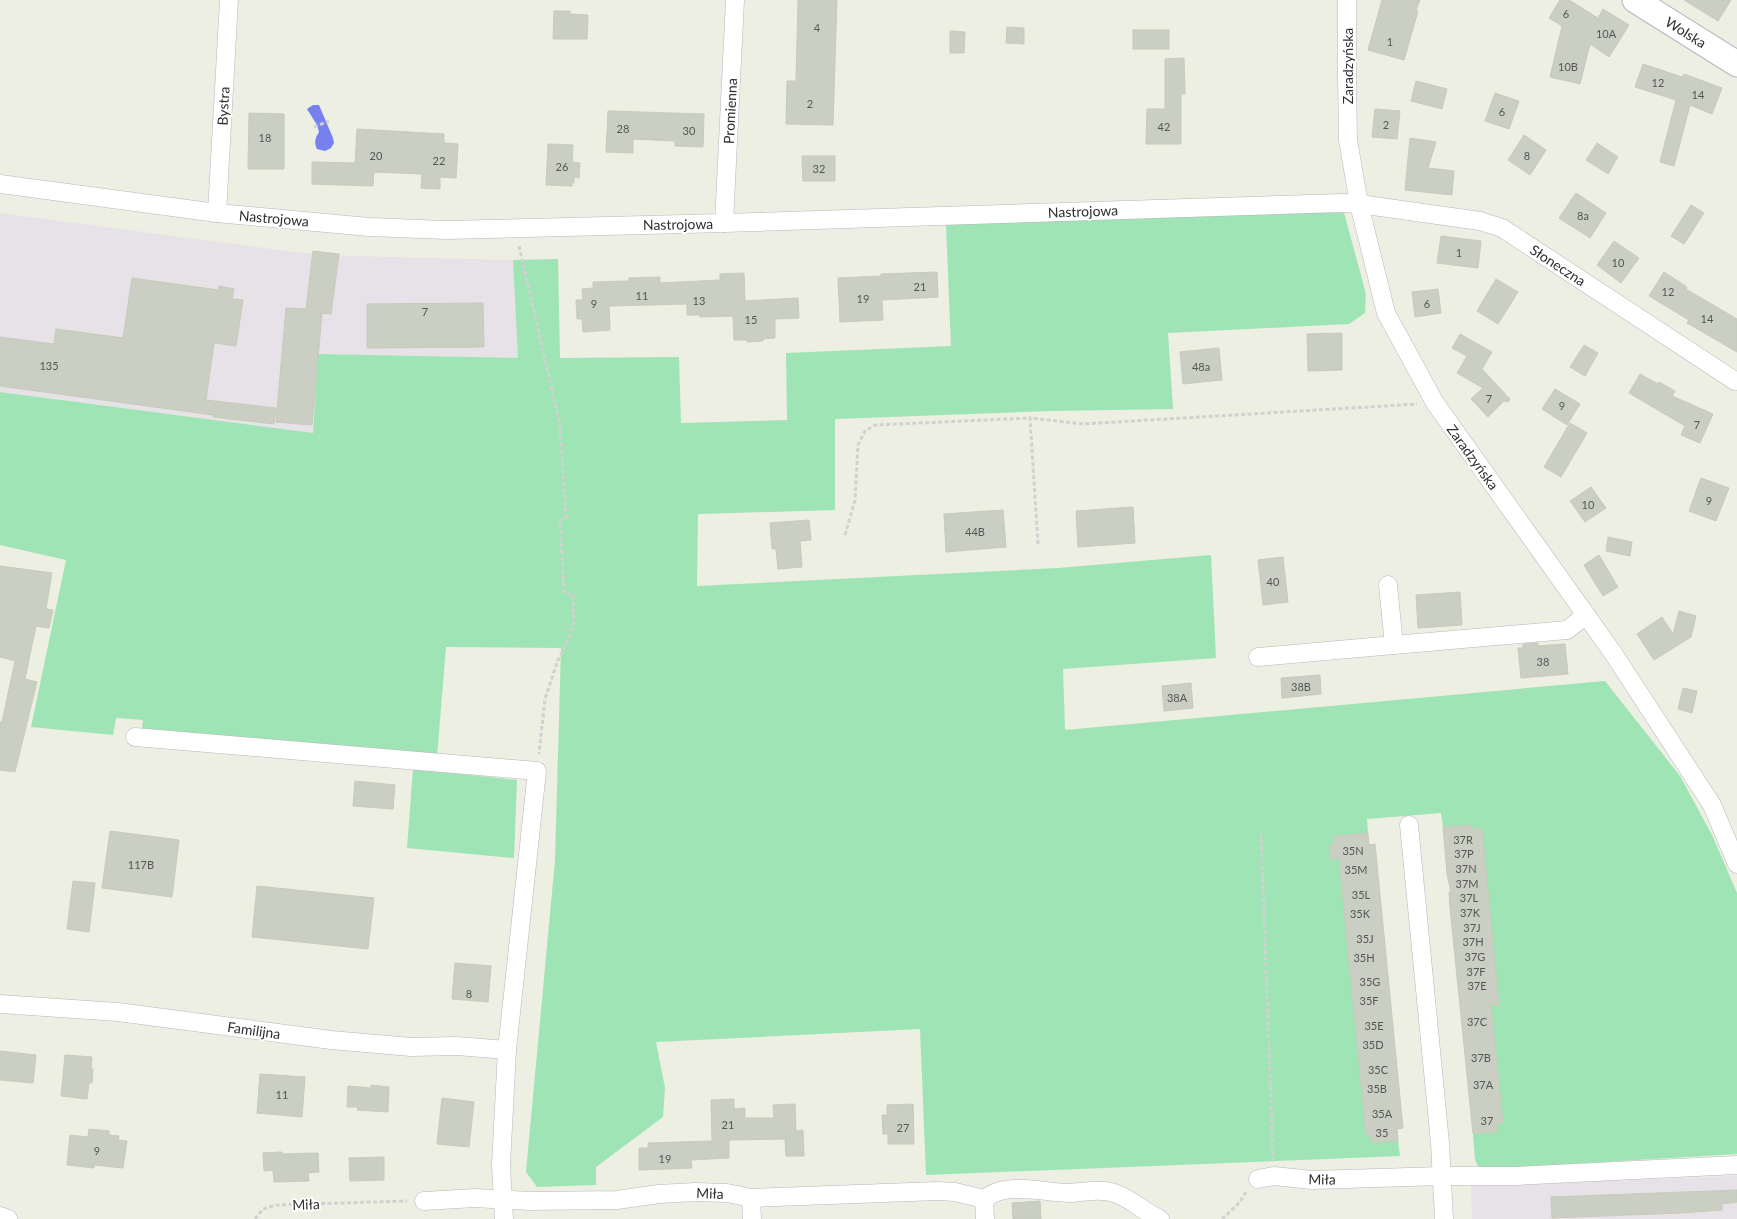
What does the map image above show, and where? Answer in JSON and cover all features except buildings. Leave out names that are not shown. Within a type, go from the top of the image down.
[{"type":"street","name":"Bystra","points":[[217,213],[229,0]]},
{"type":"street","name":"Promienna","points":[[724,223],[735,0]]},
{"type":"street","name":"Zaradzyńska","points":[[1347,0],[1348,140],[1359,204],[1386,313],[1435,403],[1613,653],[1712,805],[1737,864]]},
{"type":"street","name":"Wolska","points":[[1634,0],[1737,64]]},
{"type":"street","name":"Nastrojowa","points":[[0,184],[217,213],[369,227],[446,230],[1359,204]]},
{"type":"street","name":"Słoneczna","points":[[1359,204],[1480,221],[1502,228],[1735,381]]},
{"type":"street","points":[[1388,585],[1394,645]]},
{"type":"street","points":[[1258,657],[1568,630],[1586,615]]},
{"type":"street","points":[[135,737],[537,772],[508,1050],[501,1165],[504,1219]]},
{"type":"street","points":[[1409,825],[1444,1219]]},
{"type":"street","name":"Familijna","points":[[0,1004],[118,1012],[331,1040],[411,1047],[456,1046],[508,1050]]},
{"type":"street","name":"Miła","points":[[1266,1177],[1312,1180],[1516,1176],[1737,1164]]},
{"type":"street","points":[[984,1219],[984,1200],[991,1194],[1002,1190],[1016,1189],[1115,1193],[1131,1200],[1160,1219]]},
{"type":"street","name":"Miła","points":[[424,1200],[504,1198],[530,1201],[617,1200],[659,1194],[695,1192],[752,1198],[955,1192],[984,1200]]},
{"type":"street","points":[[752,1198],[752,1219]]},
{"type":"street","points":[[0,1216],[8,1219]]},
{"type":"path","points":[[314,127],[329,121]]},
{"type":"path","points":[[515,228],[560,425],[566,517],[560,521],[564,591],[565,593],[573,594],[574,622],[569,638],[558,660],[545,699],[537,772]]},
{"type":"path","points":[[845,534],[855,500],[858,445],[865,431],[875,425],[1030,418],[1083,424],[1435,403]]},
{"type":"path","points":[[1030,418],[1038,544]]},
{"type":"path","points":[[1222,1219],[1240,1202],[1248,1187],[1266,1177],[1261,833]]},
{"type":"path","name":"Miła","points":[[255,1219],[262,1209],[276,1205],[424,1200]]},
{"type":"shaded area","points":[[0,213],[294,252],[349,256],[513,260],[518,358],[319,354],[313,433],[0,392]]},
{"type":"shaded area","points":[[1737,1176],[1737,1219],[1472,1219],[1471,1186]]},
{"type":"green space","points":[[1343,209],[1366,294],[1365,313],[1349,324],[1168,333],[1173,409],[1050,411],[835,419],[835,510],[698,514],[697,586],[1058,568],[1211,555],[1216,658],[1063,669],[1065,730],[1605,681],[1680,776],[1713,837],[1737,893],[1737,1154],[1484,1169],[1478,1166],[1475,1160],[1473,1134],[1496,1132],[1496,1124],[1503,1123],[1492,1014],[1484,1007],[1499,1005],[1482,829],[1472,829],[1472,825],[1443,827],[1441,813],[1367,819],[1368,833],[1333,836],[1334,844],[1329,845],[1330,859],[1339,858],[1366,1136],[1371,1135],[1371,1143],[1398,1141],[1400,1156],[926,1175],[920,1029],[656,1042],[665,1088],[663,1117],[596,1167],[596,1185],[537,1187],[526,1172],[555,860],[561,648],[446,647],[437,757],[142,729],[143,720],[116,718],[113,735],[31,727],[66,560],[0,545],[0,392],[313,433],[318,354],[518,358],[513,260],[558,259],[560,358],[679,357],[681,423],[787,420],[786,353],[951,346],[946,225]]},
{"type":"green space","points":[[413,769],[517,780],[514,858],[407,848]]},
{"type":"water","points":[[313,105],[319,105],[333,138],[334,143],[331,148],[325,151],[316,147],[315,140],[319,132],[307,109]]}]
